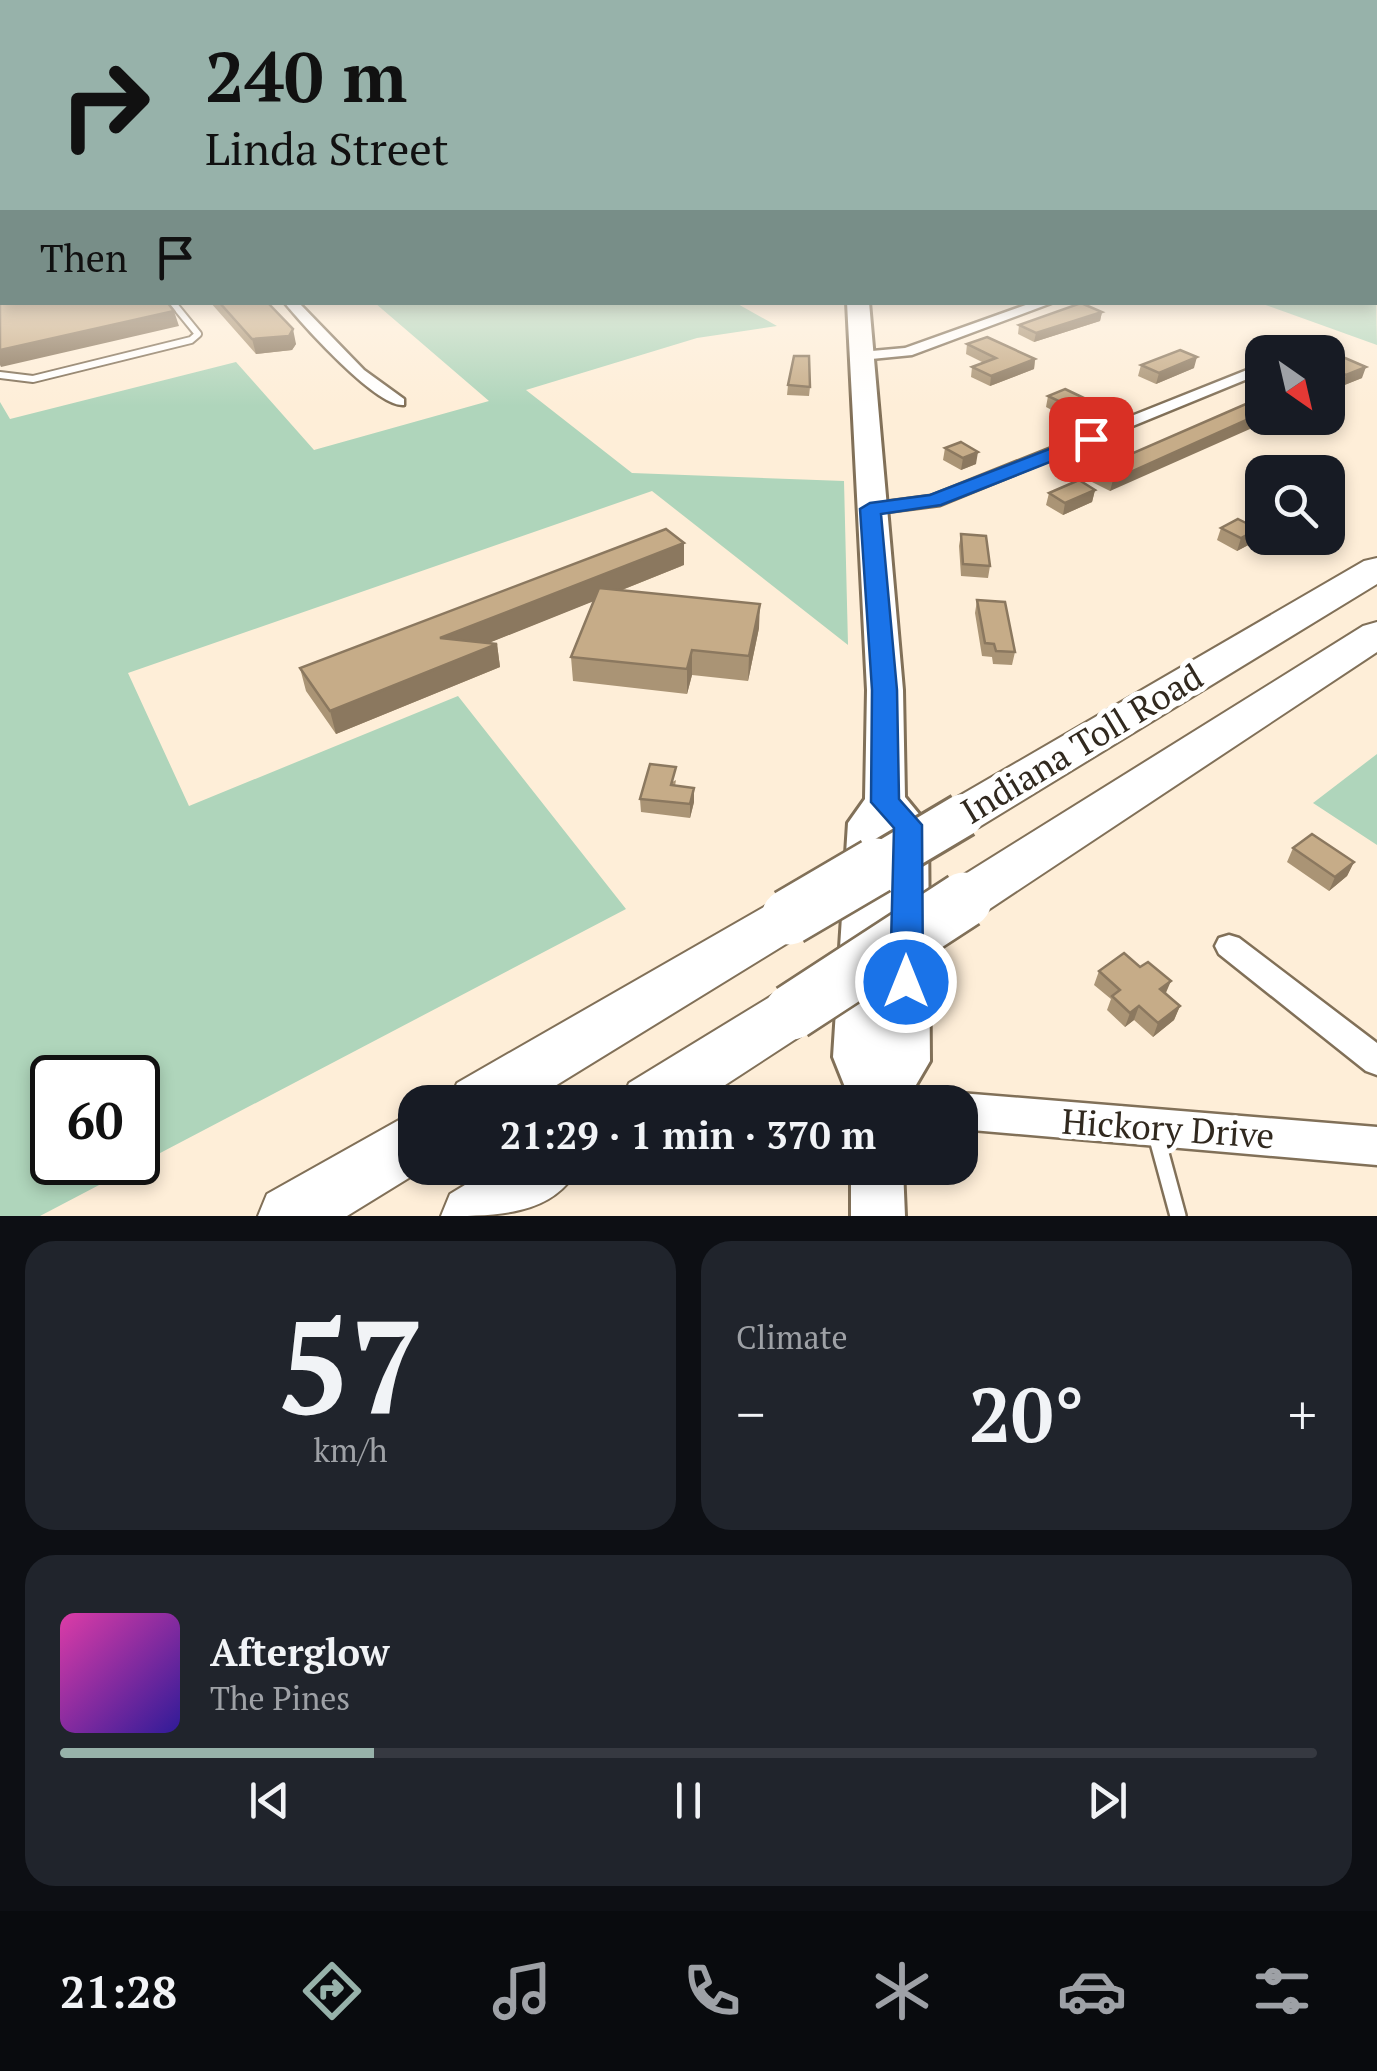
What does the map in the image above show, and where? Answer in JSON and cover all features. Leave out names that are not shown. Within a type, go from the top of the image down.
[{"type":"highway","name":"Indiana Toll Road","points":[[506,1085],[1377,569]]},
{"type":"highway","name":"Indiana Toll Road","points":[[677,1085],[1377,634]]},
{"type":"highway","points":[[289,1216],[398,1150]]},
{"type":"highway","points":[[472,1216],[521,1185]]},
{"type":"main road","points":[[858,305],[884,690],[885,802],[908,825],[906,1061],[888,1085]]},
{"type":"main road","points":[[877,1185],[878,1216]]},
{"type":"street","points":[[293,305],[360,373],[399,402]]},
{"type":"street","points":[[861,356],[908,352],[1040,305]]},
{"type":"street","points":[[870,509],[934,501],[1245,375]]},
{"type":"street","points":[[1229,946],[1377,1062]]},
{"type":"street","name":"Hickory Drive","points":[[978,1113],[1377,1146]]},
{"type":"lane","points":[[0,376],[33,379],[191,340],[198,334],[174,305]]},
{"type":"lane","points":[[1154,1129],[1178,1216]]},
{"type":"green space","points":[[377,305],[740,305],[777,326],[697,338],[526,390],[632,473],[844,481],[848,645],[652,491],[128,673],[189,806],[458,696],[626,909],[160,1153],[160,1055],[30,1055],[30,1185],[99,1185],[40,1216],[0,1216],[0,402],[10,419],[236,362],[314,450],[489,401]]},
{"type":"green space","points":[[1266,305],[1376,305],[1377,345]]},
{"type":"green space","points":[[1377,754],[1377,845],[1313,803]]},
{"type":"building","points":[[0,305],[169,305],[174,311],[0,350]]},
{"type":"building","points":[[222,305],[270,305],[293,329],[289,336],[252,339]]},
{"type":"building","points":[[1075,305],[1102,312],[1036,333],[1019,325]]},
{"type":"building","points":[[987,337],[1035,359],[991,376],[972,367],[996,358],[967,344]]},
{"type":"building","points":[[1180,350],[1197,357],[1159,373],[1141,365]]},
{"type":"building","points":[[794,356],[809,356],[810,387],[788,385]]},
{"type":"building","points":[[1345,358],[1366,367],[1346,375]]},
{"type":"building","points":[[1065,389],[1086,399],[1069,406],[1048,396]]},
{"type":"building","points":[[1245,404],[1245,421],[1113,480],[1094,470]]},
{"type":"building","points":[[961,442],[978,452],[963,458],[945,448]]},
{"type":"building","points":[[1079,480],[1095,490],[1065,503],[1049,493]]},
{"type":"building","points":[[1238,519],[1245,522],[1245,536],[1241,538],[1221,528]]},
{"type":"building","points":[[666,529],[684,543],[440,638],[497,644],[330,711],[300,668]]},
{"type":"building","points":[[961,534],[986,536],[990,566],[963,564]]},
{"type":"building","points":[[599,588],[760,604],[749,656],[692,650],[687,669],[571,657]]},
{"type":"building","points":[[977,600],[1005,602],[1015,652],[996,651],[994,644],[985,643]]},
{"type":"building","points":[[650,764],[676,767],[671,785],[694,788],[690,804],[640,799]]},
{"type":"building","points":[[1312,834],[1354,862],[1335,877],[1293,848]]},
{"type":"building","points":[[1124,953],[1140,967],[1148,962],[1171,981],[1160,989],[1180,1006],[1158,1023],[1139,1006],[1130,1013],[1112,996],[1120,990],[1099,971]]},
{"type":"route","points":[[906,982],[908,825],[885,802],[884,690],[870,509],[934,501],[1091,439]]}]
